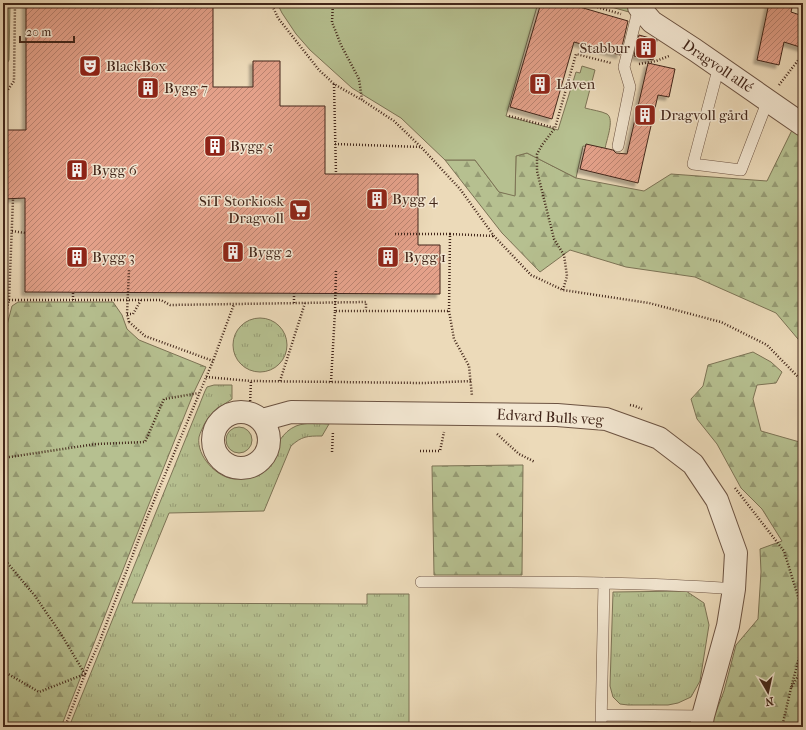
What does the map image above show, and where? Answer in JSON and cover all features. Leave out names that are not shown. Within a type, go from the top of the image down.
[{"type":"street","name":"Dragvoll allé","points":[[639,10],[652,22],[719,66],[803,125]]},
{"type":"street","name":"Edvard Bulls veg","points":[[256,417],[290,412],[557,414],[606,419],[659,438],[693,464],[717,500],[736,553],[734,589],[728,626],[702,722]]},
{"type":"lane","points":[[618,146],[630,87],[624,67],[639,10]]},
{"type":"lane","points":[[719,66],[692,164],[741,170],[768,100]]},
{"type":"lane","points":[[421,582],[604,583],[681,585],[734,589]]},
{"type":"lane","points":[[601,727],[604,583]]},
{"type":"lane","points":[[602,715],[702,722]]},
{"type":"path","points":[[3,97],[14,81],[15,3]]},
{"type":"path","points":[[271,3],[278,18],[319,70],[334,84],[394,121],[421,147],[460,189],[494,236],[531,275],[563,290],[649,303],[721,322],[767,345],[803,382]]},
{"type":"path","points":[[333,3],[332,22],[341,46],[359,79],[362,100]]},
{"type":"path","points":[[583,3],[639,10]]},
{"type":"path","points":[[563,290],[567,276],[564,255],[554,239],[537,171],[537,154],[542,144],[555,128],[576,54],[624,67],[656,61],[691,47]]},
{"type":"path","points":[[768,100],[803,54]]},
{"type":"path","points":[[334,84],[336,174]]},
{"type":"path","points":[[509,116],[555,128]]},
{"type":"path","points":[[335,144],[421,147]]},
{"type":"path","points":[[3,326],[9,300],[13,199]]},
{"type":"path","points":[[12,231],[25,233]]},
{"type":"path","points":[[395,234],[494,236]]},
{"type":"path","points":[[450,234],[449,311],[454,339],[469,366],[472,396]]},
{"type":"path","points":[[129,270],[128,322],[145,336],[213,361]]},
{"type":"path","points":[[331,382],[336,270]]},
{"type":"path","points":[[73,293],[73,300]]},
{"type":"path","points":[[294,293],[294,303]]},
{"type":"path","points":[[3,300],[161,300],[170,305],[366,302],[366,310]]},
{"type":"path","points":[[127,314],[133,314],[141,300]]},
{"type":"path","points":[[280,381],[305,303]]},
{"type":"path","points":[[65,727],[85,674],[102,636],[148,515],[213,361],[234,304]]},
{"type":"path","points":[[335,310],[449,311]]},
{"type":"path","points":[[206,377],[251,381],[423,383],[471,381]]},
{"type":"path","points":[[251,381],[256,417]]},
{"type":"path","points":[[3,458],[96,444],[145,442],[164,399],[199,393]]},
{"type":"path","points":[[420,451],[440,451],[449,414]]},
{"type":"path","points":[[3,560],[5,560],[35,596],[61,634],[85,674]]},
{"type":"path","points":[[782,727],[791,688],[803,668]]},
{"type":"path","points":[[4,673],[39,692],[85,674]]},
{"type":"green space","points":[[3,3],[10,3],[9,60],[3,70]]},
{"type":"green space","points":[[277,3],[538,3],[506,116],[558,130],[576,72],[580,73],[582,66],[595,70],[585,108],[605,113],[609,117],[610,125],[605,149],[583,146],[576,178],[527,153],[516,156],[515,196],[499,192],[475,160],[445,160],[401,118],[352,88],[310,50],[296,34]]},
{"type":"green space","points":[[597,3],[631,3],[629,12]]},
{"type":"green space","points":[[793,128],[803,135],[803,345],[776,313],[695,277],[626,267],[570,250],[540,272],[502,233],[445,160],[475,160],[499,192],[515,195],[516,156],[527,153],[576,178],[644,191],[671,174],[767,181]]},
{"type":"green space","points":[[18,302],[113,302],[122,315],[127,329],[139,340],[206,367],[194,392],[61,727],[3,727],[3,340],[12,306]]},
{"type":"green space","points":[[255,318],[265,318],[275,322],[283,330],[287,340],[287,350],[283,360],[275,368],[265,372],[255,372],[245,368],[237,360],[233,350],[233,340],[237,330],[245,322]]},
{"type":"green space","points":[[753,352],[771,362],[782,372],[776,383],[757,385],[753,399],[761,431],[803,443],[803,727],[717,727],[712,722],[724,691],[736,645],[758,619],[761,572],[760,549],[782,541],[762,509],[741,488],[717,444],[697,419],[691,399],[703,386],[708,365]]},
{"type":"green space","points":[[214,385],[232,385],[232,399],[207,419],[199,435],[199,444],[204,458],[209,465],[221,475],[228,478],[235,479],[248,477],[258,472],[265,465],[280,439],[296,426],[308,423],[329,424],[322,436],[305,437],[298,440],[291,446],[264,511],[169,513],[132,603],[367,604],[367,594],[409,594],[409,727],[69,727],[205,391],[207,387]]},
{"type":"green space","points":[[239,427],[248,431],[252,440],[248,449],[239,453],[230,449],[226,440],[230,431]]},
{"type":"green space","points":[[523,465],[522,575],[434,575],[432,466]]},
{"type":"green space","points":[[686,591],[704,603],[709,625],[700,681],[691,697],[678,703],[668,705],[620,704],[613,697],[610,686],[613,592]]},
{"type":"green space","points":[[656,722],[673,727],[618,727],[626,723]]},
{"type":"building","points":[[26,3],[213,3],[213,87],[253,87],[253,61],[280,61],[280,106],[325,106],[325,174],[418,174],[418,245],[440,245],[440,294],[25,292],[25,198],[3,199],[3,130],[26,130]]},
{"type":"building","name":"Låven","points":[[541,3],[566,3],[628,21],[620,55],[574,42],[552,119],[510,107]]},
{"type":"building","points":[[769,3],[793,3],[791,12],[803,16],[803,48],[784,42],[779,65],[757,60]]},
{"type":"building","name":"Stabbur","points":[[639,35],[657,40],[653,60],[634,56]]},
{"type":"building","name":"Dragvoll gård","points":[[648,63],[675,69],[669,97],[658,95],[638,183],[580,169],[586,144],[613,150],[616,153],[627,154]]},
{"type":"place","name":"Stabbur","points":[[646,48]]},
{"type":"place","name":"BlackBox","points":[[90,66]]},
{"type":"place","name":"Låven","points":[[540,84]]},
{"type":"place","name":"Bygg 7","points":[[148,88]]},
{"type":"place","name":"Dragvoll gård","points":[[645,115]]},
{"type":"place","name":"Bygg 5","points":[[215,146]]},
{"type":"place","name":"Bygg 6","points":[[77,170]]},
{"type":"place","name":"Bygg 4","points":[[377,199]]},
{"type":"place","name":"SiT Storkiosk Dragvoll","points":[[300,210]]},
{"type":"place","name":"Bygg 2","points":[[233,252]]},
{"type":"place","name":"Bygg 3","points":[[77,257]]},
{"type":"place","name":"Bygg 1","points":[[388,257]]}]
